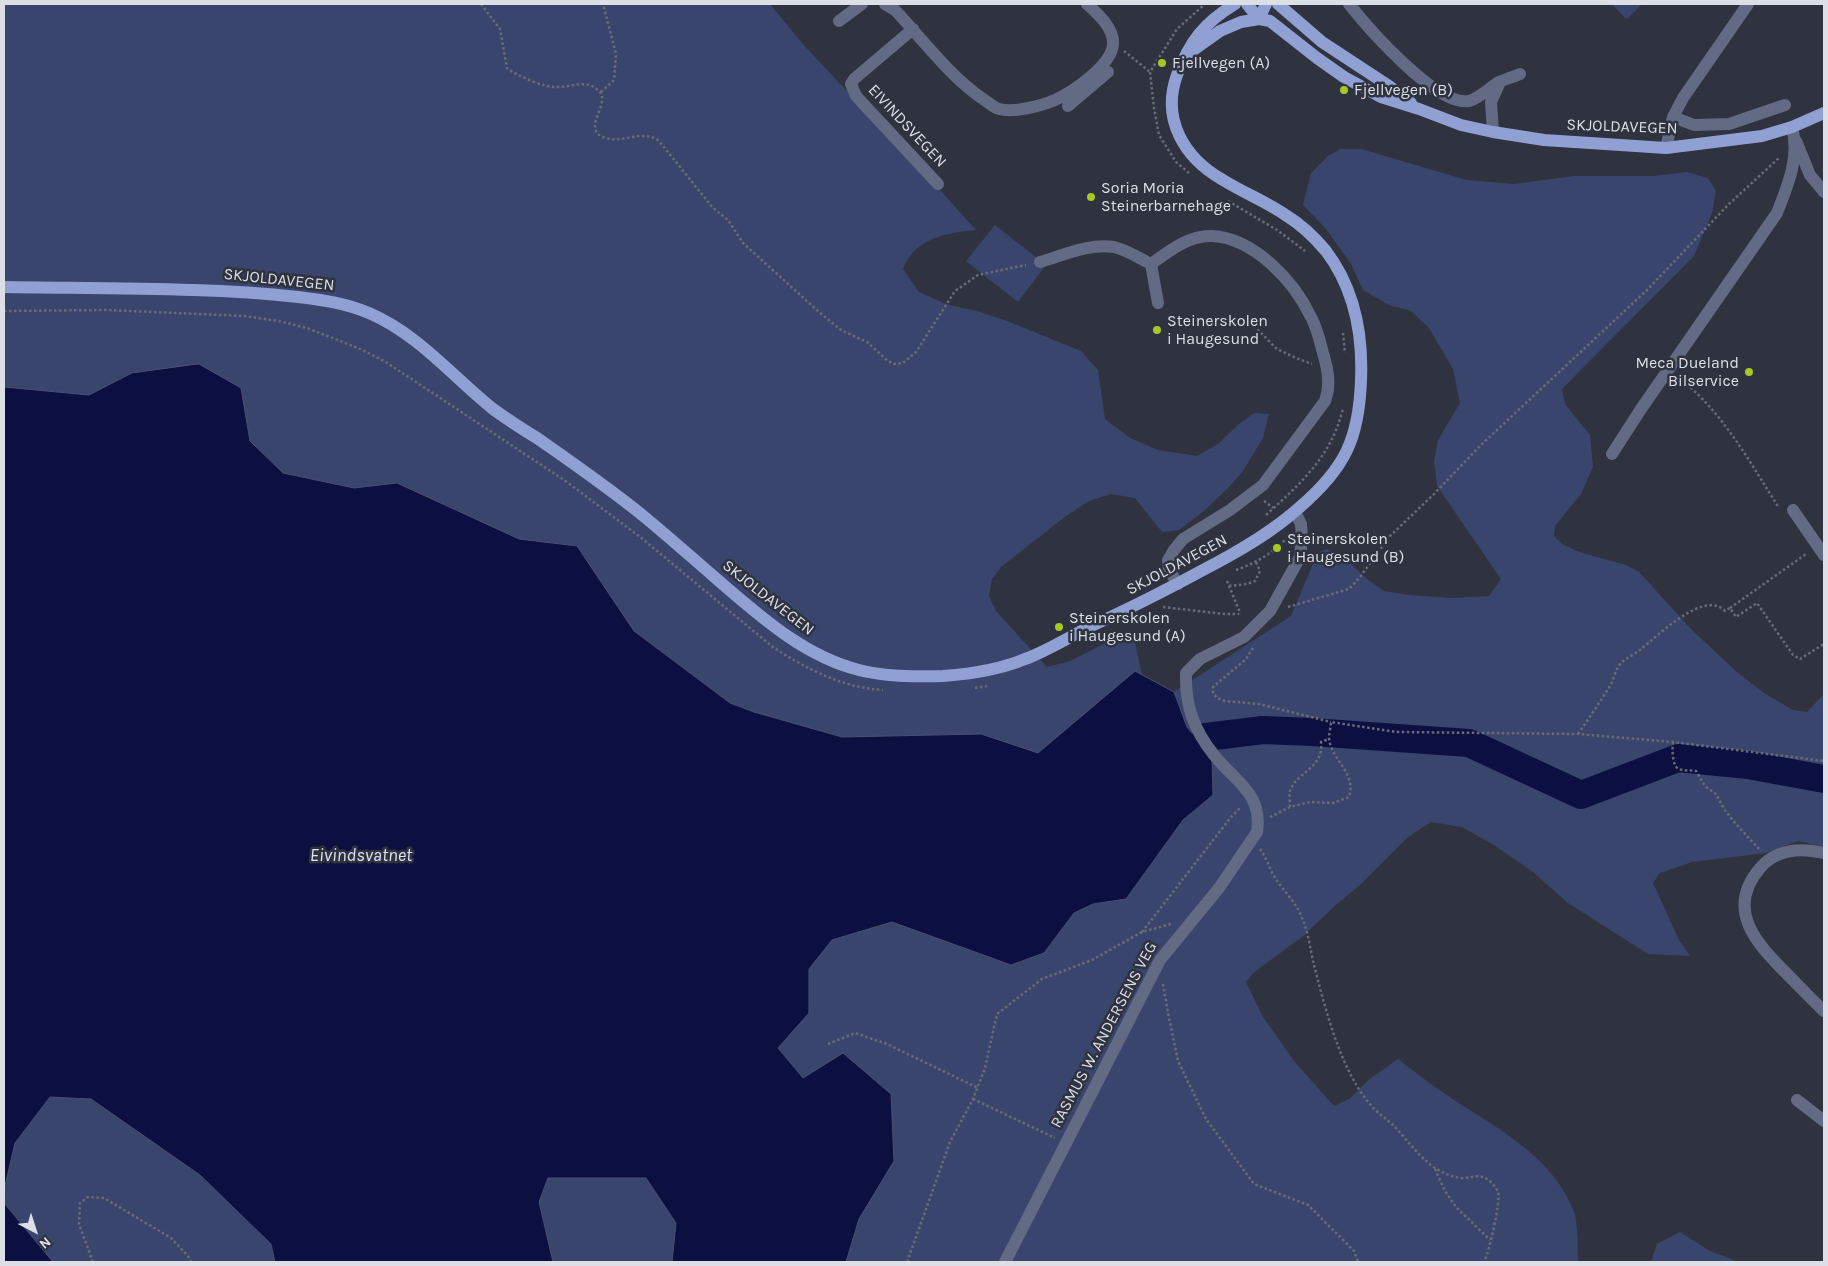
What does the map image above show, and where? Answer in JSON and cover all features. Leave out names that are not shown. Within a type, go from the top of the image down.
[{"type":"main road","name":"SKJOLDAVEGEN","points":[[4,287],[249,291],[338,302],[372,314],[425,348],[494,409],[611,490],[778,630],[805,647],[831,661],[862,671],[925,676],[960,674],[992,669],[1026,659],[1178,584],[1298,518],[1333,475],[1345,456],[1352,438],[1360,410],[1362,370],[1359,331],[1353,301],[1341,275],[1327,253],[1310,233],[1288,216],[1218,178],[1199,162],[1185,146],[1178,134],[1171,106],[1175,82],[1185,56],[1196,36],[1214,18],[1235,4]]},
{"type":"main road","points":[[1247,4],[1259,19]]},
{"type":"main road","points":[[1259,19],[1266,4]]},
{"type":"main road","name":"SKJOLDAVEGEN","points":[[1278,4],[1322,42],[1389,86],[1419,109]]},
{"type":"main road","name":"SKJOLDAVEGEN","points":[[1259,19],[1270,22],[1316,58],[1381,97],[1461,125],[1493,132],[1544,140],[1666,148],[1762,136],[1792,127],[1824,113]]},
{"type":"main road","points":[[1185,56],[1220,31],[1241,22],[1259,19]]},
{"type":"street","points":[[839,21],[862,4]]},
{"type":"street","points":[[885,4],[895,10],[972,92],[999,109],[1026,109],[1056,100],[1101,67],[1113,47]]},
{"type":"street","points":[[1068,106],[1108,71],[1113,62],[1112,33],[1099,15],[1087,4]]},
{"type":"street","points":[[1349,4],[1388,49],[1440,93],[1458,101],[1470,101],[1500,82],[1520,74]]},
{"type":"street","points":[[1666,148],[1673,117],[1683,98],[1748,4]]},
{"type":"street","name":"EIVINDSVEGEN","points":[[913,29],[854,79],[851,84],[856,96],[938,184]]},
{"type":"street","points":[[1493,132],[1491,102],[1500,82]]},
{"type":"street","points":[[1673,117],[1694,125],[1729,124],[1785,105]]},
{"type":"street","points":[[1792,127],[1810,175],[1824,192]]},
{"type":"street","points":[[1612,454],[1777,213],[1791,177],[1796,140]]},
{"type":"street","points":[[1151,264],[1173,248],[1194,239],[1212,236],[1235,241],[1256,251],[1276,268],[1296,293],[1311,317],[1328,369],[1328,392],[1325,401],[1263,485],[1230,510],[1184,539],[1174,550],[1168,560],[1169,570],[1178,584]]},
{"type":"street","points":[[1040,262],[1101,246],[1115,247],[1151,264]]},
{"type":"street","points":[[1151,264],[1158,303]]},
{"type":"street","points":[[1787,510],[1824,555]]},
{"type":"street","points":[[1258,822],[1256,806],[1252,798],[1241,782],[1215,756],[1197,730],[1185,691],[1186,673],[1200,659],[1236,642],[1252,630],[1270,611],[1300,557],[1302,538],[1298,518]]},
{"type":"street","name":"RASMUS W. ANDERSENS VEG","points":[[1005,1262],[1160,960],[1219,888],[1257,832],[1258,822]]},
{"type":"street","points":[[1824,853],[1800,848],[1781,853],[1769,859],[1753,877],[1746,894],[1745,910],[1748,925],[1754,938],[1824,1011]]},
{"type":"street","points":[[1797,1100],[1824,1121]]},
{"type":"path","points":[[482,4],[500,29],[506,64],[513,73],[549,86],[589,84],[601,92],[601,106],[595,124],[597,133],[612,139],[646,135],[653,136],[713,208],[728,220],[743,243],[826,318],[841,330],[866,342],[894,364],[903,364],[916,352],[955,291],[964,284],[978,275],[1040,262]]},
{"type":"path","points":[[601,92],[614,80],[616,54],[603,4]]},
{"type":"path","points":[[1191,175],[1176,162],[1159,135],[1150,72],[1177,30],[1205,4]]},
{"type":"path","points":[[1113,47],[1150,72]]},
{"type":"path","points":[[1270,611],[1349,589],[1390,536],[1433,495],[1480,445],[1647,290],[1729,204],[1796,140]]},
{"type":"path","points":[[1226,199],[1294,241],[1308,253]]},
{"type":"path","points":[[4,311],[107,310],[244,316],[279,321],[335,338],[384,361],[567,482],[639,536],[774,648],[821,674],[846,683],[873,689],[891,690]]},
{"type":"path","points":[[1241,318],[1256,328],[1277,349],[1328,369]]},
{"type":"path","points":[[1342,327],[1346,361]]},
{"type":"path","points":[[1668,370],[1695,391],[1727,426],[1787,510]]},
{"type":"path","points":[[1262,519],[1294,490],[1323,458],[1338,424],[1344,402]]},
{"type":"path","points":[[1230,572],[1256,562],[1277,549],[1298,518]]},
{"type":"path","points":[[1578,734],[1610,685],[1621,663],[1682,616],[1711,605],[1722,608],[1725,611],[1806,554]]},
{"type":"path","points":[[1229,586],[1255,582],[1260,571],[1256,562]]},
{"type":"path","points":[[1160,606],[1167,609],[1239,614],[1227,581]]},
{"type":"path","points":[[1730,608],[1736,617],[1757,602],[1793,655],[1800,658],[1824,644]]},
{"type":"path","points":[[1252,630],[1253,649],[1246,659],[1213,686],[1213,693],[1217,698],[1225,701],[1259,704],[1332,722],[1396,732],[1578,734],[1673,742],[1824,761]]},
{"type":"path","points":[[971,688],[989,686]]},
{"type":"path","points":[[1258,822],[1290,807],[1310,802],[1333,803],[1349,798],[1352,788],[1329,739],[1332,722]]},
{"type":"path","points":[[1290,807],[1290,792],[1296,781],[1311,768],[1319,757],[1322,750],[1321,742],[1329,739]]},
{"type":"path","points":[[1673,742],[1672,752],[1675,767],[1696,771],[1704,786],[1716,794],[1735,823],[1769,859]]},
{"type":"path","points":[[1142,932],[1231,817],[1252,798]]},
{"type":"path","points":[[1250,841],[1265,856],[1273,875],[1303,919],[1338,1044],[1352,1078],[1371,1105],[1434,1168],[1450,1176],[1485,1178],[1493,1184],[1498,1192],[1498,1203],[1484,1262]]},
{"type":"path","points":[[907,1262],[950,1142],[978,1088],[985,1068],[997,1014],[1042,979],[1092,960],[1142,932],[1193,918]]},
{"type":"path","points":[[1160,960],[1178,1061],[1206,1118],[1254,1184],[1308,1205],[1354,1251],[1358,1262]]},
{"type":"path","points":[[828,1044],[855,1033],[887,1044],[978,1088]]},
{"type":"path","points":[[973,1098],[1065,1144]]},
{"type":"path","points":[[1434,1168],[1445,1191],[1456,1207],[1490,1240]]},
{"type":"path","points":[[93,1262],[79,1224],[80,1203],[88,1197],[104,1198],[171,1238],[188,1256],[191,1262]]},
{"type":"shaded area","points":[[4,4],[770,4],[802,43],[844,88],[868,110],[976,230],[943,235],[923,244],[915,250],[903,269],[919,292],[946,304],[1007,321],[1081,351],[1098,370],[1105,419],[1130,438],[1158,450],[1197,456],[1218,444],[1254,413],[1269,414],[1263,438],[1243,471],[1228,488],[1204,511],[1179,530],[1162,532],[1135,498],[1111,494],[1089,501],[1066,516],[1001,567],[992,579],[989,596],[996,611],[1047,667],[1070,661],[1124,634],[1135,643],[1142,675],[1135,672],[1038,753],[981,734],[842,737],[754,712],[730,703],[634,631],[576,546],[519,539],[397,483],[354,488],[283,473],[250,441],[241,388],[132,373],[89,395],[4,387]]},
{"type":"shaded area","points":[[1612,4],[1642,4],[1628,18],[1625,18]]},
{"type":"shaded area","points":[[1340,149],[1361,149],[1467,180],[1514,184],[1574,176],[1654,176],[1687,172],[1708,178],[1716,191],[1712,213],[1694,256],[1562,389],[1565,404],[1590,435],[1593,467],[1581,494],[1555,526],[1554,536],[1562,544],[1579,552],[1626,565],[1639,572],[1692,630],[1738,673],[1764,693],[1793,710],[1807,712],[1824,694],[1824,847],[1798,841],[1766,853],[1692,862],[1660,873],[1653,883],[1679,940],[1690,956],[1648,954],[1568,903],[1533,872],[1494,845],[1462,827],[1431,822],[1408,837],[1360,885],[1302,937],[1253,973],[1246,982],[1263,1017],[1294,1061],[1334,1106],[1349,1099],[1371,1078],[1398,1059],[1419,1076],[1524,1147],[1552,1175],[1564,1191],[1573,1209],[1577,1227],[1578,1262],[846,1262],[859,1219],[894,1161],[803,1078],[778,1048],[809,1013],[808,969],[832,940],[892,922],[1011,965],[1044,953],[1074,913],[1093,904],[1126,899],[1183,820],[1213,795],[1212,757],[1187,727],[1174,692],[1291,616],[1318,552],[1327,549],[1346,559],[1367,579],[1384,591],[1409,595],[1450,598],[1489,596],[1501,579],[1437,486],[1434,461],[1438,440],[1460,403],[1453,369],[1429,328],[1411,311],[1389,305],[1363,290],[1351,264],[1326,229],[1303,205],[1311,173],[1328,156]]},
{"type":"shaded area","points":[[995,225],[1046,265],[1018,302],[966,261]]},
{"type":"shaded area","points":[[50,1097],[91,1099],[200,1175],[271,1244],[275,1262],[53,1262],[4,1203],[4,1190],[15,1143]]},
{"type":"shaded area","points":[[548,1178],[646,1178],[676,1223],[672,1262],[553,1262],[539,1202]]},
{"type":"shaded area","points":[[1680,1232],[1710,1251],[1739,1262],[1651,1262],[1657,1244]]},
{"type":"water","name":"Eivindsvatnet","points":[[199,364],[241,388],[250,441],[283,473],[354,488],[397,483],[519,539],[577,546],[634,631],[730,703],[754,712],[842,737],[981,734],[1038,753],[1135,671],[1174,692],[1187,727],[1212,757],[1213,795],[1183,820],[1126,899],[1093,904],[1074,913],[1044,953],[1011,965],[892,922],[832,940],[809,969],[809,1013],[778,1048],[803,1078],[843,1053],[891,1094],[894,1161],[859,1219],[846,1262],[672,1262],[676,1223],[646,1178],[548,1178],[539,1202],[553,1262],[275,1262],[271,1244],[200,1175],[91,1099],[50,1097],[15,1143],[4,1190],[4,387],[89,395],[132,373]]},
{"type":"water","points":[[4,1203],[53,1262],[4,1262]]},
{"type":"waterway","points":[[1206,737],[1263,730],[1469,743],[1581,795],[1678,758],[1748,765],[1824,779]]},
{"type":"place","name":"Fjellvegen (A)","points":[[1162,63]]},
{"type":"place","name":"Fjellvegen (B)","points":[[1344,90]]},
{"type":"place","name":"Soria Moria Steinerbarnehage","points":[[1091,197]]},
{"type":"place","name":"Steinerskolen i Haugesund","points":[[1157,330]]},
{"type":"place","name":"Meca Dueland Bilservice","points":[[1749,372]]},
{"type":"place","name":"Steinerskolen i Haugesund (B)","points":[[1277,548]]},
{"type":"place","name":"Steinerskolen i Haugesund (A)","points":[[1059,627]]}]
